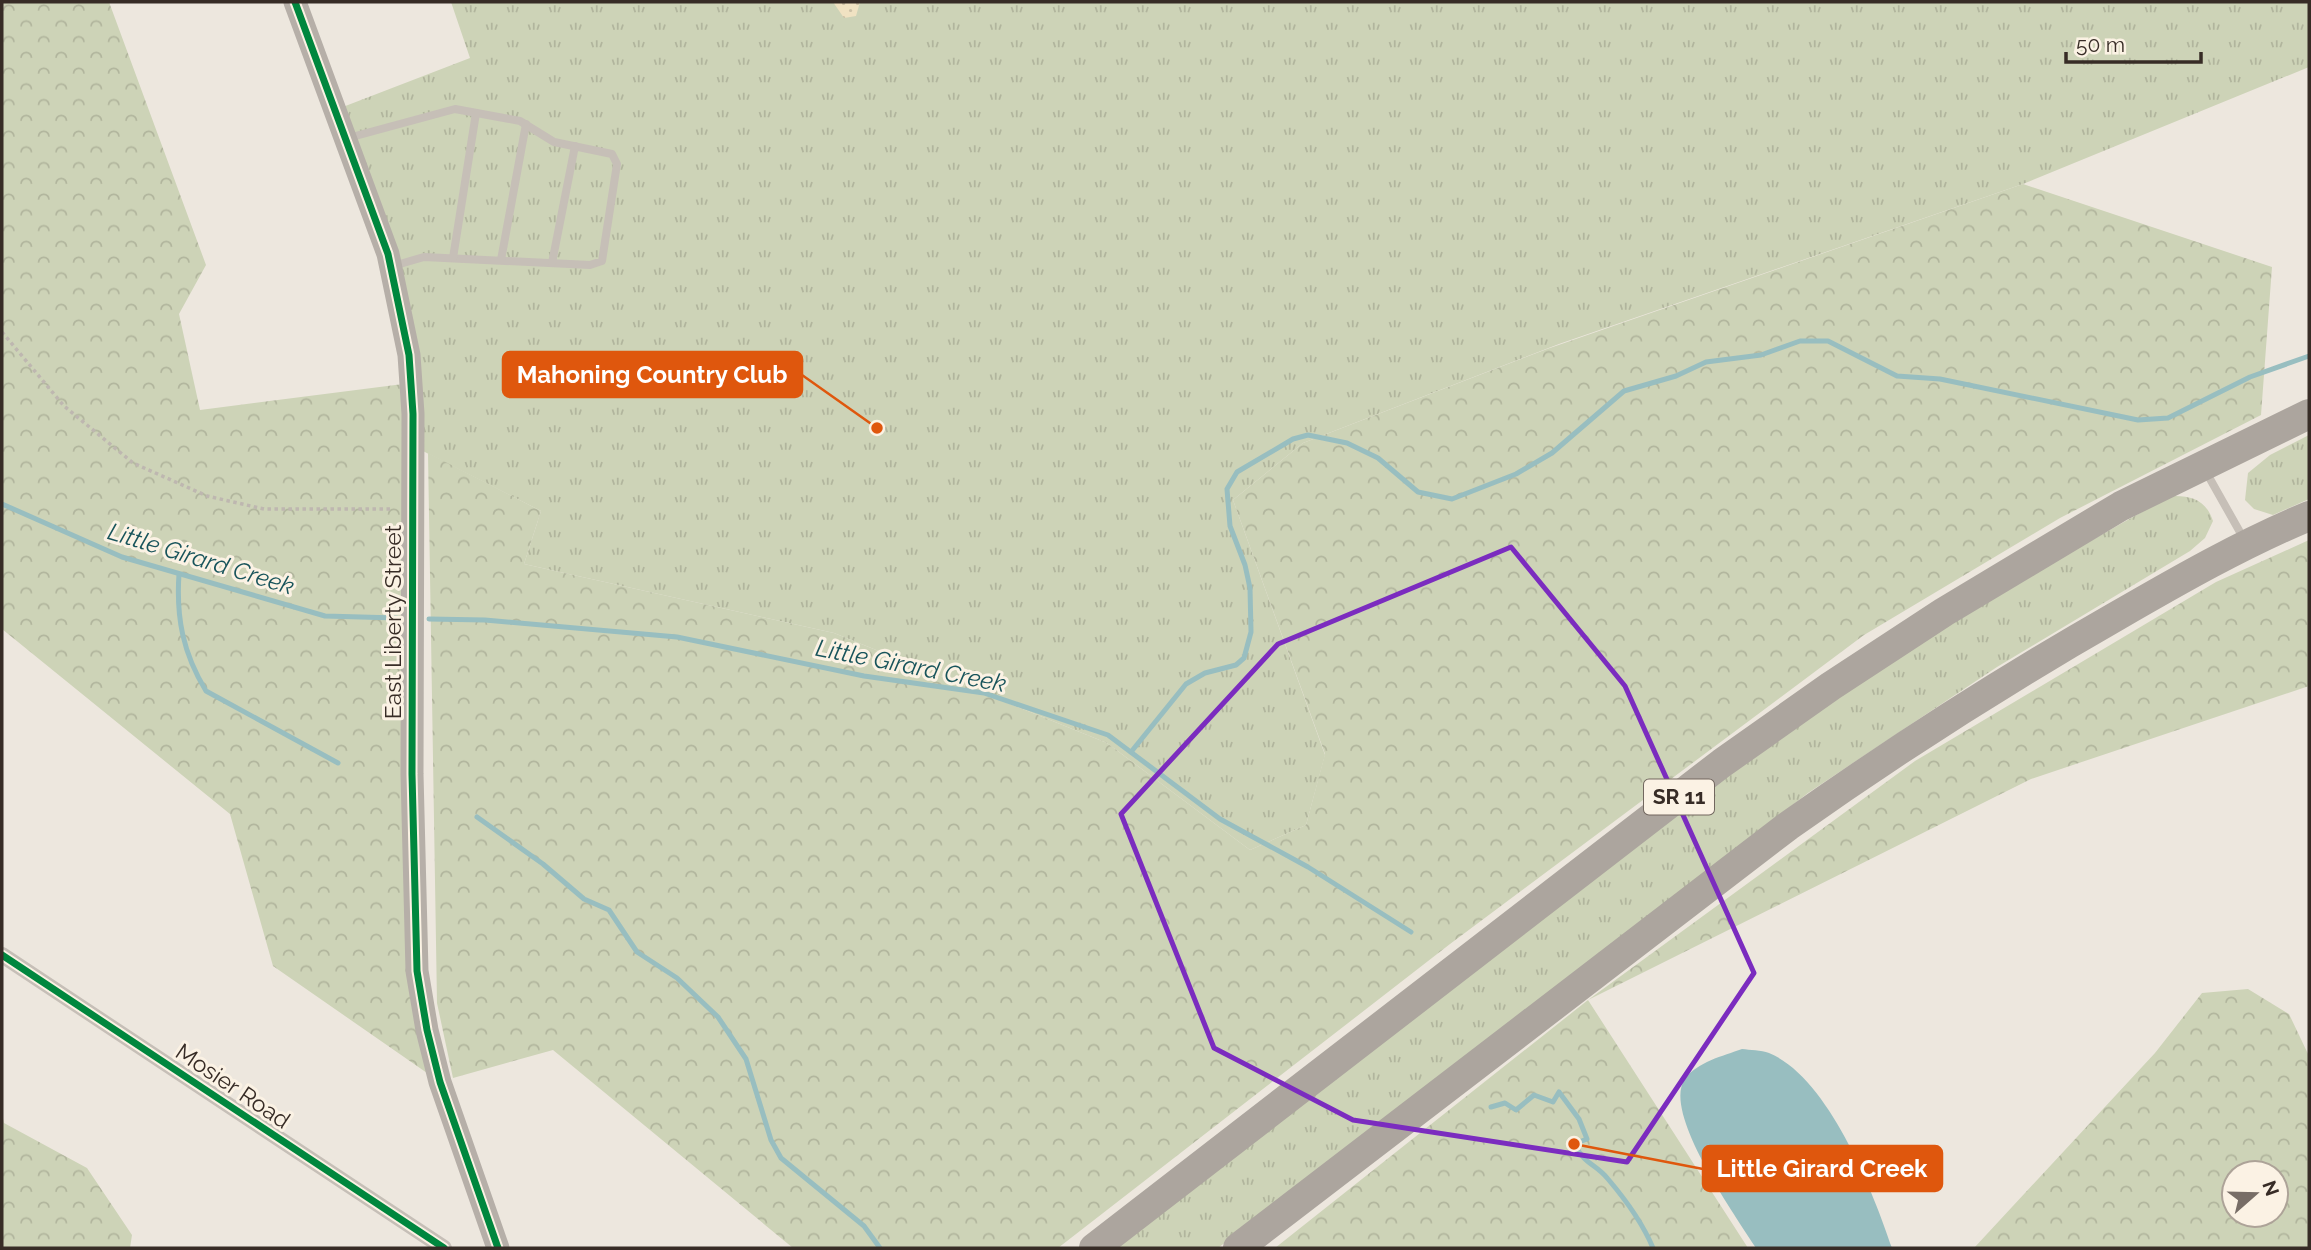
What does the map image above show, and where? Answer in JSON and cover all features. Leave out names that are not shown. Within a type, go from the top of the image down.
[{"type":"highway","name":"SR 11","points":[[1094,1248],[1776,724],[1944,612],[2061,540],[2202,464],[2309,414]]},
{"type":"highway","points":[[1238,1248],[1788,826],[1898,750],[2057,650],[2247,544],[2309,516]]},
{"type":"street","name":"East Liberty Street","points":[[295,2],[391,267],[409,355],[413,414],[413,896],[417,971],[427,1030],[440,1082],[498,1248]]},
{"type":"street","name":"Mosier Road","points":[[2,955],[444,1248]]},
{"type":"lane","points":[[345,139],[455,109],[526,124],[554,142],[612,154],[617,164],[601,261],[590,265],[424,257],[391,267]]},
{"type":"lane","points":[[453,258],[476,113]]},
{"type":"lane","points":[[501,260],[526,124]]},
{"type":"lane","points":[[552,263],[575,146]]},
{"type":"lane","points":[[2202,464],[2247,544]]},
{"type":"path","points":[[2,332],[64,406],[133,463],[207,496],[264,509],[412,508]]},
{"type":"highlighted area","points":[[1511,547],[1625,686],[1754,973],[1627,1162],[1353,1120],[1214,1048],[1121,814],[1278,644]]},
{"type":"green space","points":[[2,2],[109,2],[206,265],[179,314],[200,410],[411,383],[413,909],[440,1082],[273,966],[230,814],[2,629]]},
{"type":"green space","points":[[451,2],[2309,2],[2309,67],[2023,184],[1559,344],[1303,443],[1233,500],[1325,755],[1306,825],[1250,850],[1107,743],[834,633],[524,564],[541,511],[413,446],[409,355],[335,110],[470,58]]},
{"type":"green space","points":[[2023,184],[2272,267],[2261,415],[2060,518],[1864,635],[1450,944],[1058,1248],[793,1248],[553,1050],[453,1078],[437,1003],[428,453],[541,511],[524,564],[834,633],[1107,743],[1250,850],[1306,825],[1325,754],[1233,500],[1303,443],[1547,349]]},
{"type":"green space","points":[[2309,435],[2309,499],[2273,515],[2254,509],[2245,500],[2248,473],[2270,455]]},
{"type":"green space","points":[[2170,496],[2197,500],[2206,508],[2213,521],[2205,538],[2190,551],[1997,667],[1808,793],[1218,1248],[1112,1248],[1721,780],[1857,682],[2002,591]]},
{"type":"green space","points":[[2309,540],[2309,686],[2031,779],[1588,1000],[1915,761],[2216,582]]},
{"type":"green space","points":[[2248,989],[2289,1014],[2309,1056],[2309,1248],[1974,1248],[2155,1053],[2202,993]]},
{"type":"green space","points":[[1588,1000],[1748,1248],[1275,1248]]},
{"type":"green space","points":[[2,1114],[4,1123],[87,1168],[132,1235],[130,1248],[2,1248]]},
{"type":"sand","points":[[833,2],[860,2],[856,16],[844,18]]},
{"type":"water","points":[[1742,1049],[1769,1053],[1790,1066],[1829,1110],[1860,1168],[1892,1248],[1756,1248],[1704,1165],[1683,1115],[1680,1095],[1685,1079],[1696,1068]]},
{"type":"waterway","points":[[1131,752],[1186,684],[1205,673],[1236,665],[1244,658],[1251,632],[1250,588],[1245,565],[1230,526],[1227,489],[1237,472],[1293,439],[1308,435],[1347,443],[1378,458],[1418,492],[1452,499],[1516,474],[1552,453],[1624,391],[1676,376],[1706,362],[1761,355],[1800,341],[1828,341],[1897,376],[1940,379],[2138,420],[2168,418],[2250,377],[2309,356]]},
{"type":"waterway","name":"Little Girard Creek","points":[[2,504],[122,557],[325,616],[397,618]]},
{"type":"waterway","points":[[179,574],[183,635],[192,663],[206,691],[338,763]]},
{"type":"waterway","name":"Little Girard Creek","points":[[429,619],[485,620],[677,637],[864,676],[984,693],[1108,735],[1220,819],[1308,867],[1411,932]]},
{"type":"waterway","points":[[477,817],[543,864],[584,899],[609,910],[637,952],[677,978],[718,1017],[746,1059],[771,1140],[781,1158],[864,1226],[880,1248]]},
{"type":"waterway","name":"Little Girard Creek","points":[[1491,1107],[1505,1103],[1516,1110],[1534,1095],[1553,1102],[1559,1092],[1579,1119],[1587,1139],[1574,1144],[1621,1195],[1653,1248]]},
{"type":"cycle path","points":[[295,2],[388,254],[409,355],[413,414],[412,774],[417,971],[427,1030],[440,1082],[498,1248]]},
{"type":"cycle path","points":[[2,955],[444,1248]]},
{"type":"place","name":"Mahoning Country Club","points":[[877,428]]},
{"type":"place","name":"Little Girard Creek","points":[[1574,1144]]}]
